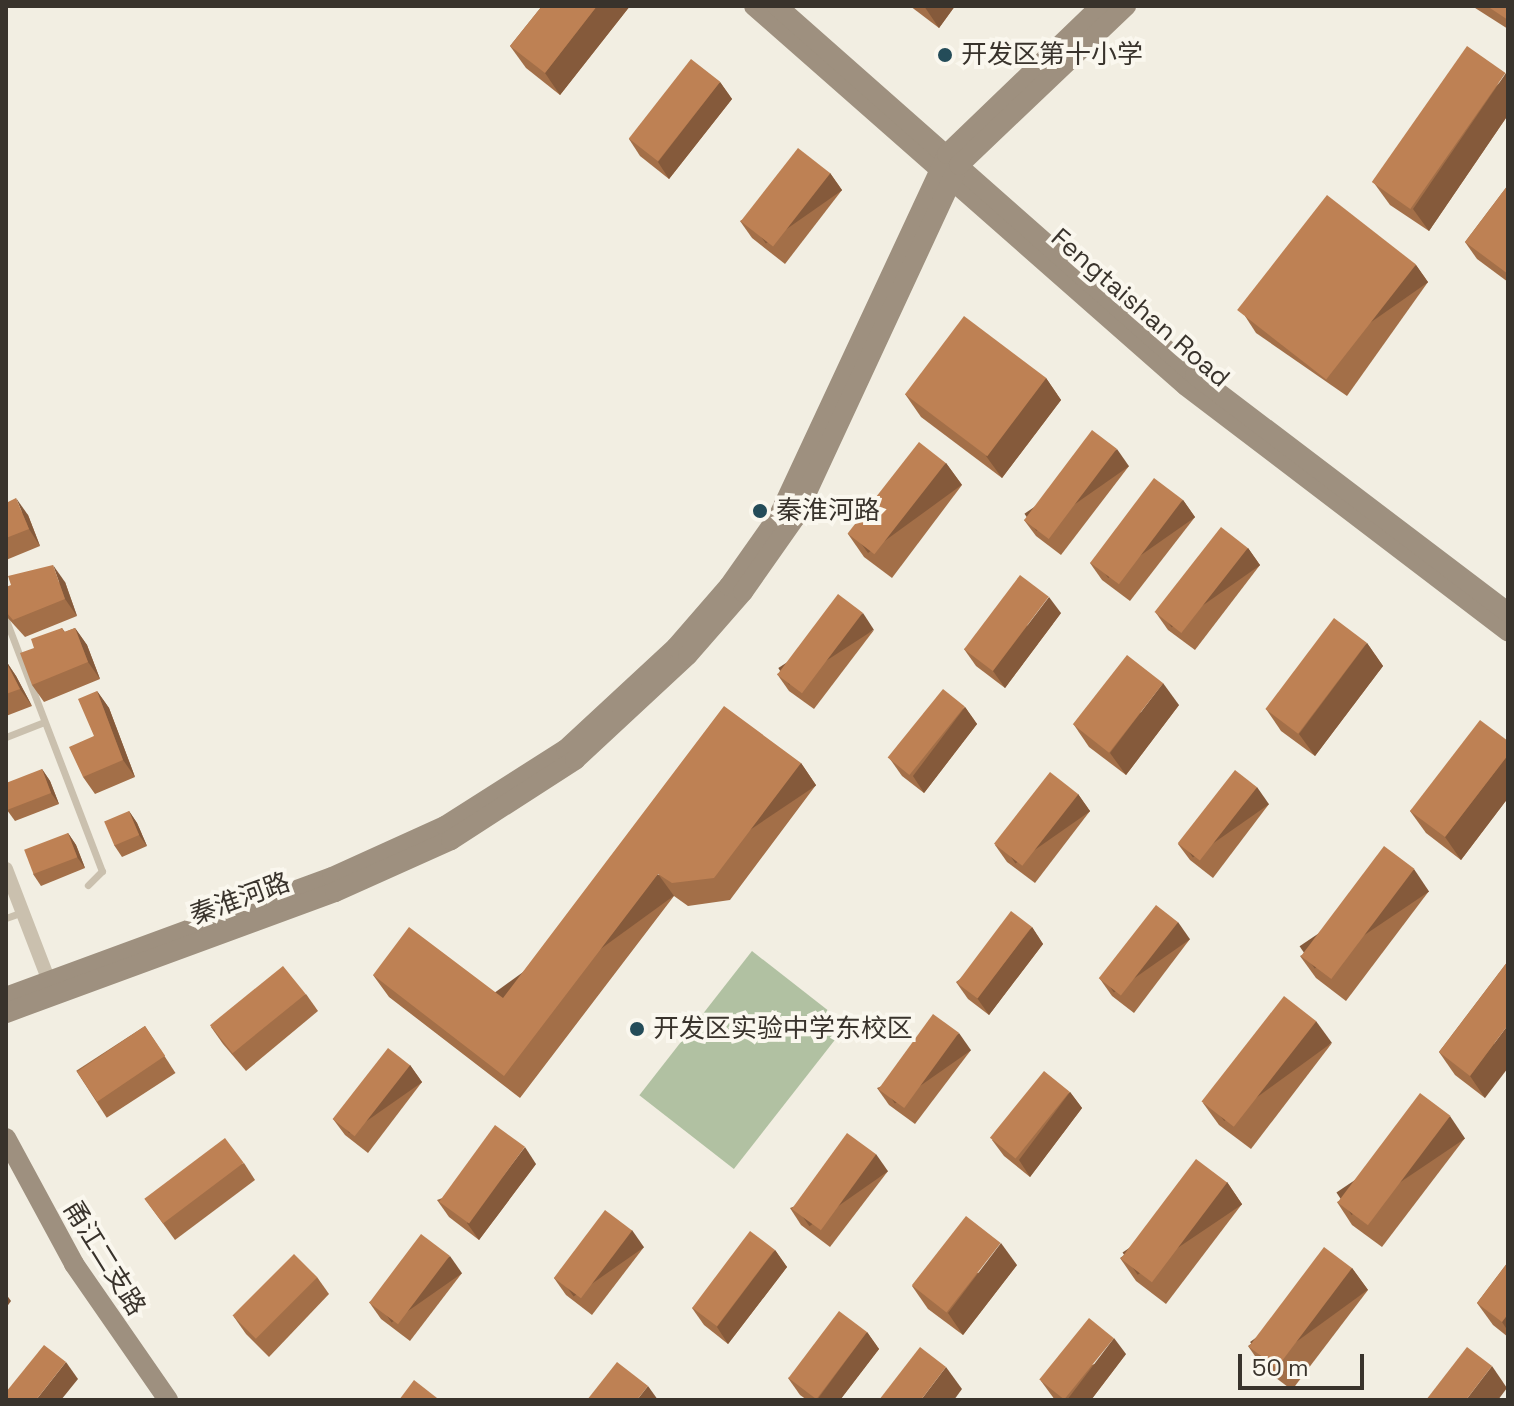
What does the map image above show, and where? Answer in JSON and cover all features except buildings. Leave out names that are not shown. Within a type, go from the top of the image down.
[{"type":"main road","name":"Fengtaishan Road","points":[[754,6],[949,166],[1195,375],[1508,613]]},
{"type":"main road","name":"Fengtaishan Road","points":[[777,6],[1186,386],[1508,631]]},
{"type":"main road","name":"秦淮河路","points":[[6,997],[332,877],[445,826],[566,749],[676,647],[729,586],[779,515],[949,166],[1101,6]]},
{"type":"main road","name":"秦淮河路","points":[[6,1013],[335,892],[451,840],[575,760],[688,655],[743,592],[795,518],[949,166],[1126,6]]},
{"type":"main road","name":"甬江二支路","points":[[6,1138],[74,1264],[168,1400]]},
{"type":"street","points":[[6,869],[13,916],[37,941],[49,981]]},
{"type":"lane","points":[[6,620],[102,871],[88,885]]},
{"type":"lane","points":[[6,659],[30,650]]},
{"type":"lane","points":[[6,737],[44,722]]},
{"type":"green space","points":[[752,951],[847,1025],[734,1169],[639,1095]]},
{"type":"place","name":"开发区第十小学","points":[[945,55]]},
{"type":"place","name":"秦淮河路","points":[[760,511]]},
{"type":"place","name":"开发区实验中学东校区","points":[[637,1029]]}]
